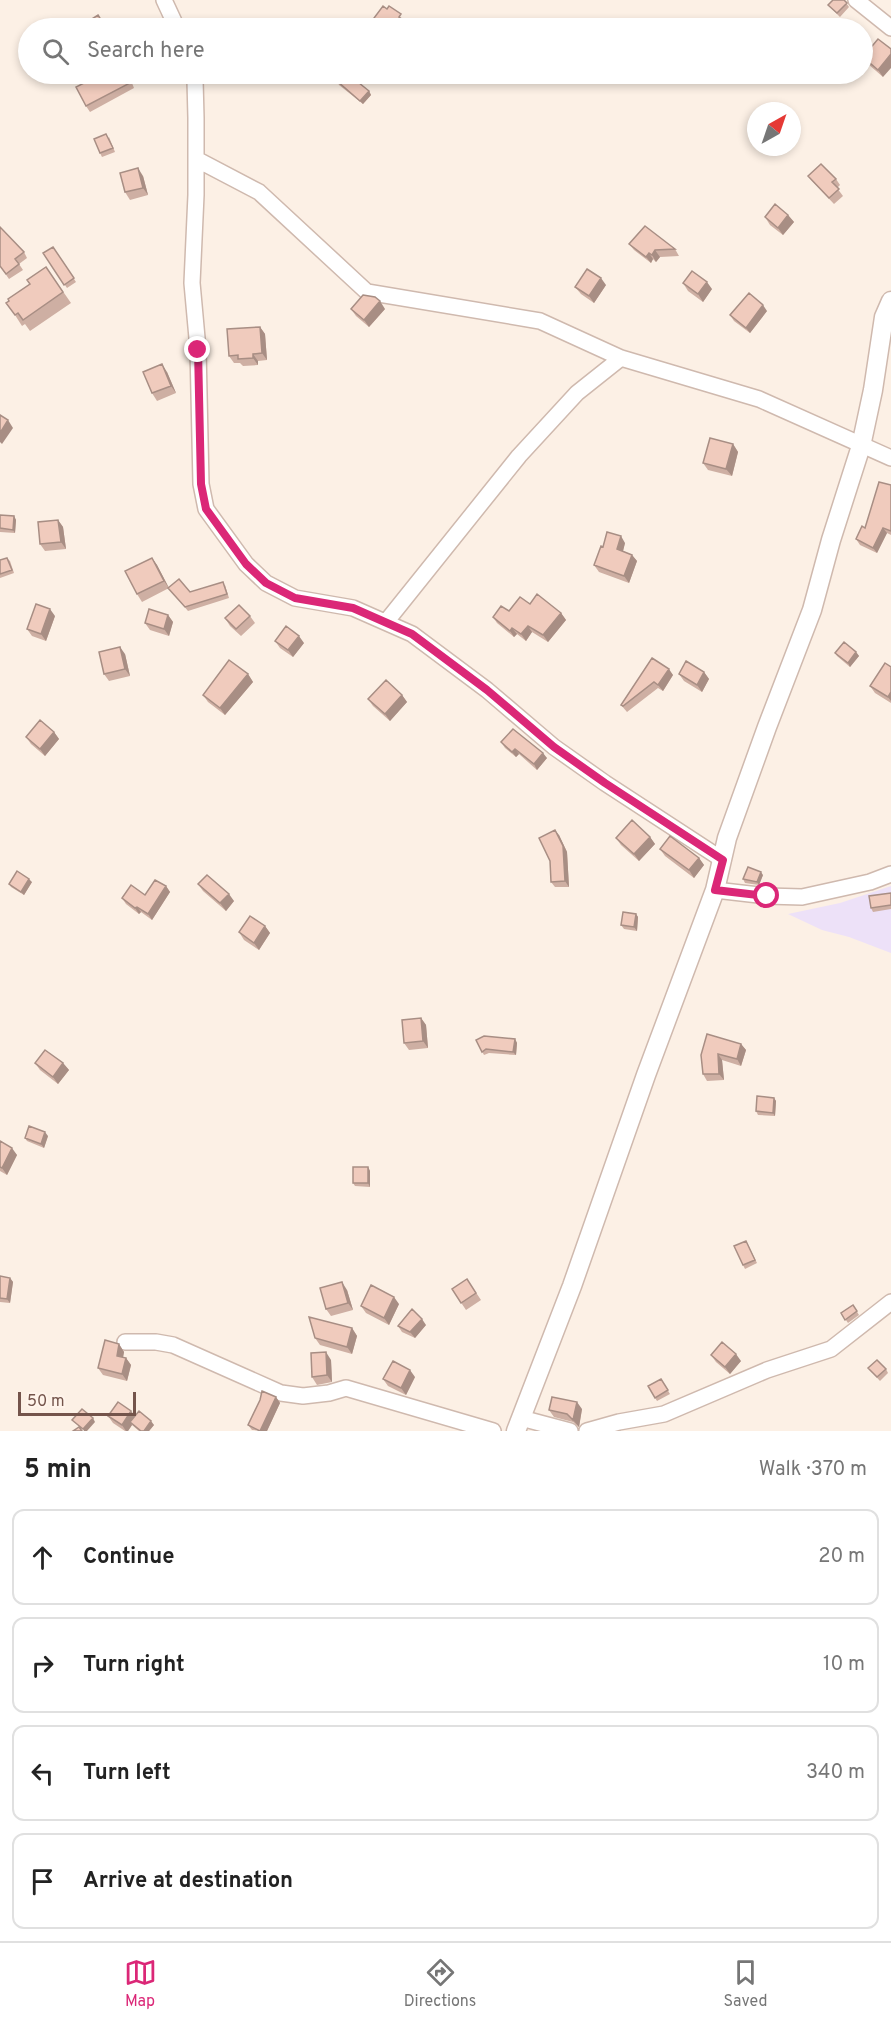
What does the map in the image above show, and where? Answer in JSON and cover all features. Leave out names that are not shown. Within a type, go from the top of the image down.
[{"type":"street","points":[[164,0],[172,18]]},
{"type":"street","points":[[856,0],[891,28]]},
{"type":"street","points":[[195,84],[196,159],[192,283],[198,350],[201,484],[206,509],[246,564],[266,583],[295,598],[353,608],[412,634],[487,690],[554,747],[723,860]]},
{"type":"street","points":[[196,159],[259,192],[367,292],[540,321],[621,358],[759,399],[891,458]]},
{"type":"street","points":[[570,1431],[518,1425],[572,1286],[646,1075],[715,890],[728,838],[744,789],[812,610],[831,540],[861,446],[873,390],[884,316],[891,301]]},
{"type":"street","points":[[386,622],[519,456],[577,393],[621,358]]},
{"type":"street","points":[[715,890],[767,896],[802,897],[870,882],[891,874]]},
{"type":"street","points":[[587,1431],[619,1422],[664,1414],[767,1370],[831,1349],[891,1302]]},
{"type":"street","points":[[125,1342],[156,1342],[173,1345],[281,1393],[303,1396],[329,1394],[346,1388],[494,1431]]},
{"type":"shaded area","points":[[891,886],[891,953],[849,937],[822,930],[788,914],[840,903]]},
{"type":"building","points":[[833,0],[844,0],[847,3],[837,13],[828,5]]},
{"type":"building","points":[[383,6],[387,9],[389,6],[401,14],[400,18],[374,18]]},
{"type":"building","points":[[878,39],[891,49],[891,54],[878,70],[873,66],[873,45]]},
{"type":"building","points":[[82,84],[128,84],[86,106],[76,87]]},
{"type":"building","points":[[340,84],[360,84],[369,91],[360,101]]},
{"type":"building","points":[[106,134],[113,148],[100,153],[94,139]]},
{"type":"building","points":[[821,164],[836,179],[832,182],[839,189],[829,198],[808,176]]},
{"type":"building","points":[[138,168],[143,188],[125,192],[120,173]]},
{"type":"building","points":[[775,204],[788,215],[778,228],[765,217]]},
{"type":"building","points":[[645,226],[675,249],[655,250],[652,255],[649,253],[646,257],[629,244]]},
{"type":"building","points":[[0,227],[24,252],[15,259],[19,264],[6,274],[0,266]]},
{"type":"building","points":[[53,247],[74,278],[64,285],[43,253]]},
{"type":"building","points":[[46,267],[63,292],[23,320],[18,313],[15,315],[6,303],[8,299],[30,284],[27,280]]},
{"type":"building","points":[[587,269],[601,278],[589,296],[575,287]]},
{"type":"building","points":[[692,271],[707,282],[698,294],[683,283]]},
{"type":"building","points":[[749,293],[763,305],[746,328],[730,315]]},
{"type":"building","points":[[363,295],[375,297],[380,301],[364,320],[351,309]]},
{"type":"building","points":[[260,327],[262,353],[253,354],[253,358],[238,359],[238,355],[229,356],[227,329]]},
{"type":"building","points":[[162,364],[171,386],[152,393],[143,372]]},
{"type":"building","points":[[0,415],[8,420],[0,433]]},
{"type":"building","points":[[710,438],[733,444],[726,469],[703,463]]},
{"type":"building","points":[[879,482],[891,485],[891,531],[883,528],[873,548],[856,539],[862,526],[865,528]]},
{"type":"building","points":[[0,515],[14,516],[13,530],[0,528]]},
{"type":"building","points":[[58,520],[61,542],[40,544],[38,522]]},
{"type":"building","points":[[607,532],[621,536],[617,549],[632,555],[624,576],[594,565]]},
{"type":"building","points":[[7,558],[12,570],[0,574],[0,560]]},
{"type":"building","points":[[152,558],[164,581],[137,594],[125,571]]},
{"type":"building","points":[[179,579],[190,592],[223,582],[227,594],[185,607],[168,588]]},
{"type":"building","points":[[537,594],[561,613],[543,635],[528,626],[521,634],[512,628],[510,631],[493,617],[501,606],[509,611],[520,597],[530,604]]},
{"type":"building","points":[[36,604],[50,609],[41,634],[27,629]]},
{"type":"building","points":[[239,605],[250,616],[236,629],[225,618]]},
{"type":"building","points":[[149,609],[168,615],[164,629],[145,623]]},
{"type":"building","points":[[286,626],[299,636],[288,650],[275,641]]},
{"type":"building","points":[[844,642],[856,652],[848,663],[835,653]]},
{"type":"building","points":[[120,647],[125,669],[104,674],[99,652]]},
{"type":"building","points":[[652,658],[669,669],[658,685],[654,682],[623,706],[621,705]]},
{"type":"building","points":[[229,660],[248,674],[220,708],[203,695]]},
{"type":"building","points":[[686,661],[704,672],[697,685],[679,674]]},
{"type":"building","points":[[885,663],[891,667],[891,692],[888,697],[870,686]]},
{"type":"building","points":[[386,680],[402,695],[385,714],[368,699]]},
{"type":"building","points":[[40,720],[54,732],[40,749],[26,737]]},
{"type":"building","points":[[513,729],[543,753],[534,764],[515,749],[512,752],[501,742]]},
{"type":"building","points":[[632,820],[650,837],[634,854],[616,838]]},
{"type":"building","points":[[555,830],[563,846],[565,881],[551,882],[550,861],[539,838]]},
{"type":"building","points":[[670,836],[699,858],[689,870],[660,849]]},
{"type":"building","points":[[748,867],[761,872],[757,882],[743,879]]},
{"type":"building","points":[[17,871],[29,879],[21,892],[9,884]]},
{"type":"building","points":[[207,875],[229,894],[220,903],[198,884]]},
{"type":"building","points":[[155,880],[166,886],[148,914],[122,898],[131,885],[145,895]]},
{"type":"building","points":[[891,893],[891,905],[871,908],[869,896]]},
{"type":"building","points":[[623,912],[636,914],[634,927],[621,925]]},
{"type":"building","points":[[250,916],[265,926],[254,943],[239,932]]},
{"type":"building","points":[[421,1018],[423,1041],[404,1043],[402,1020]]},
{"type":"building","points":[[707,1034],[741,1044],[737,1059],[718,1054],[719,1074],[703,1074],[701,1055]]},
{"type":"building","points":[[484,1036],[515,1039],[513,1052],[486,1049],[482,1052],[476,1040]]},
{"type":"building","points":[[45,1050],[63,1063],[53,1077],[35,1063]]},
{"type":"building","points":[[757,1096],[774,1098],[773,1113],[756,1111]]},
{"type":"building","points":[[29,1126],[45,1132],[41,1144],[25,1138]]},
{"type":"building","points":[[0,1141],[12,1148],[2,1168],[0,1167]]},
{"type":"building","points":[[353,1167],[368,1167],[368,1183],[353,1183]]},
{"type":"building","points":[[746,1241],[755,1260],[743,1265],[734,1246]]},
{"type":"building","points":[[0,1276],[10,1278],[7,1299],[0,1298]]},
{"type":"building","points":[[467,1279],[476,1293],[461,1303],[452,1289]]},
{"type":"building","points":[[342,1282],[348,1303],[326,1309],[320,1288]]},
{"type":"building","points":[[371,1285],[394,1297],[384,1318],[361,1306]]},
{"type":"building","points":[[853,1305],[857,1311],[845,1320],[841,1313]]},
{"type":"building","points":[[412,1309],[422,1319],[410,1332],[398,1326]]},
{"type":"building","points":[[309,1317],[352,1328],[347,1347],[315,1338]]},
{"type":"building","points":[[105,1340],[119,1344],[117,1356],[126,1358],[122,1374],[98,1368]]},
{"type":"building","points":[[722,1342],[736,1354],[725,1367],[711,1355]]},
{"type":"building","points":[[326,1352],[327,1375],[312,1377],[311,1353]]},
{"type":"building","points":[[877,1360],[886,1369],[877,1377],[868,1368]]},
{"type":"building","points":[[393,1361],[410,1370],[401,1388],[383,1379]]},
{"type":"building","points":[[661,1379],[668,1390],[655,1398],[648,1386]]},
{"type":"building","points":[[262,1391],[276,1397],[260,1431],[248,1425]]},
{"type":"building","points":[[552,1397],[577,1402],[573,1420],[567,1414],[549,1410]]},
{"type":"building","points":[[118,1402],[131,1411],[122,1425],[108,1416]]},
{"type":"building","points":[[82,1409],[93,1418],[83,1429],[72,1420]]},
{"type":"building","points":[[139,1411],[151,1421],[144,1431],[130,1422]]},
{"type":"route","points":[[198,350],[201,484],[206,509],[246,564],[266,583],[295,598],[353,608],[412,634],[487,690],[554,747],[723,860],[715,890],[767,896]]}]
